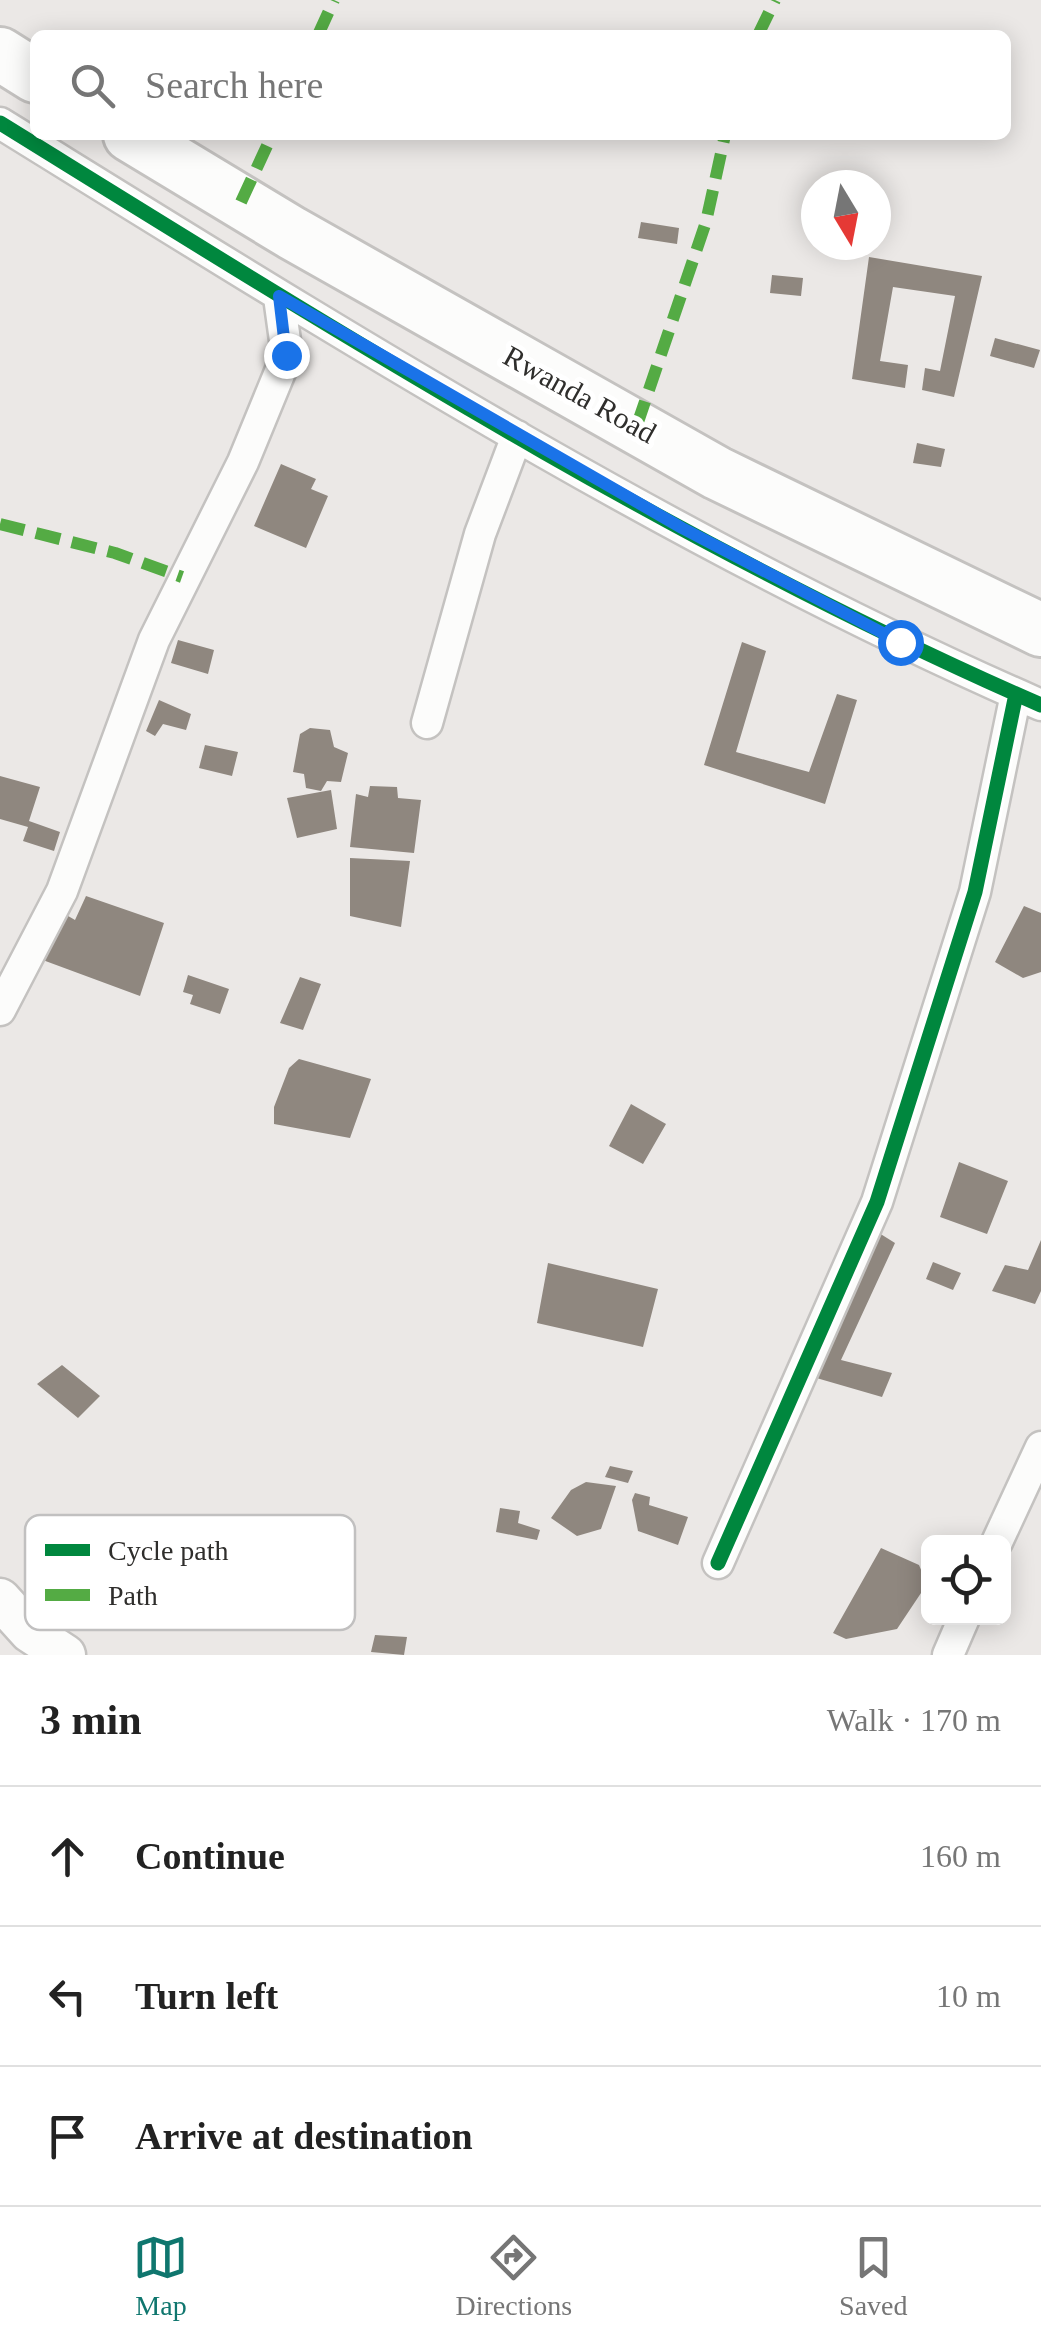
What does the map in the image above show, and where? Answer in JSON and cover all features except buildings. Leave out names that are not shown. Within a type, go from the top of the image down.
[{"type":"highway","points":[[0,54],[30,73]]},
{"type":"highway","name":"Rwanda Road","points":[[138,140],[292,233],[716,473],[1041,630]]},
{"type":"street","points":[[0,123],[279,296],[517,436],[833,607],[1028,700],[975,892],[876,1202],[718,1563]]},
{"type":"street","points":[[0,1010],[62,891],[154,640],[243,462],[286,355],[279,296]]},
{"type":"street","points":[[427,723],[480,534],[517,436]]},
{"type":"street","points":[[1000,1535],[1041,1448]]},
{"type":"street","points":[[0,1599],[15,1628],[64,1655]]},
{"type":"street","points":[[948,1655],[961,1625]]},
{"type":"marked path","points":[[320,30],[334,0]]},
{"type":"marked path","points":[[760,30],[775,0]]},
{"type":"marked path","points":[[241,202],[270,140]]},
{"type":"marked path","points":[[637,425],[706,222],[724,140]]},
{"type":"marked path","points":[[0,524],[115,553],[182,577]]},
{"type":"cycle path","points":[[0,123],[382,357],[640,506],[905,643],[1041,705]]},
{"type":"cycle path","points":[[718,1563],[877,1202],[975,892],[1016,694]]},
{"type":"route","points":[[286,355],[288,343],[279,296],[682,528],[900,642]]}]
